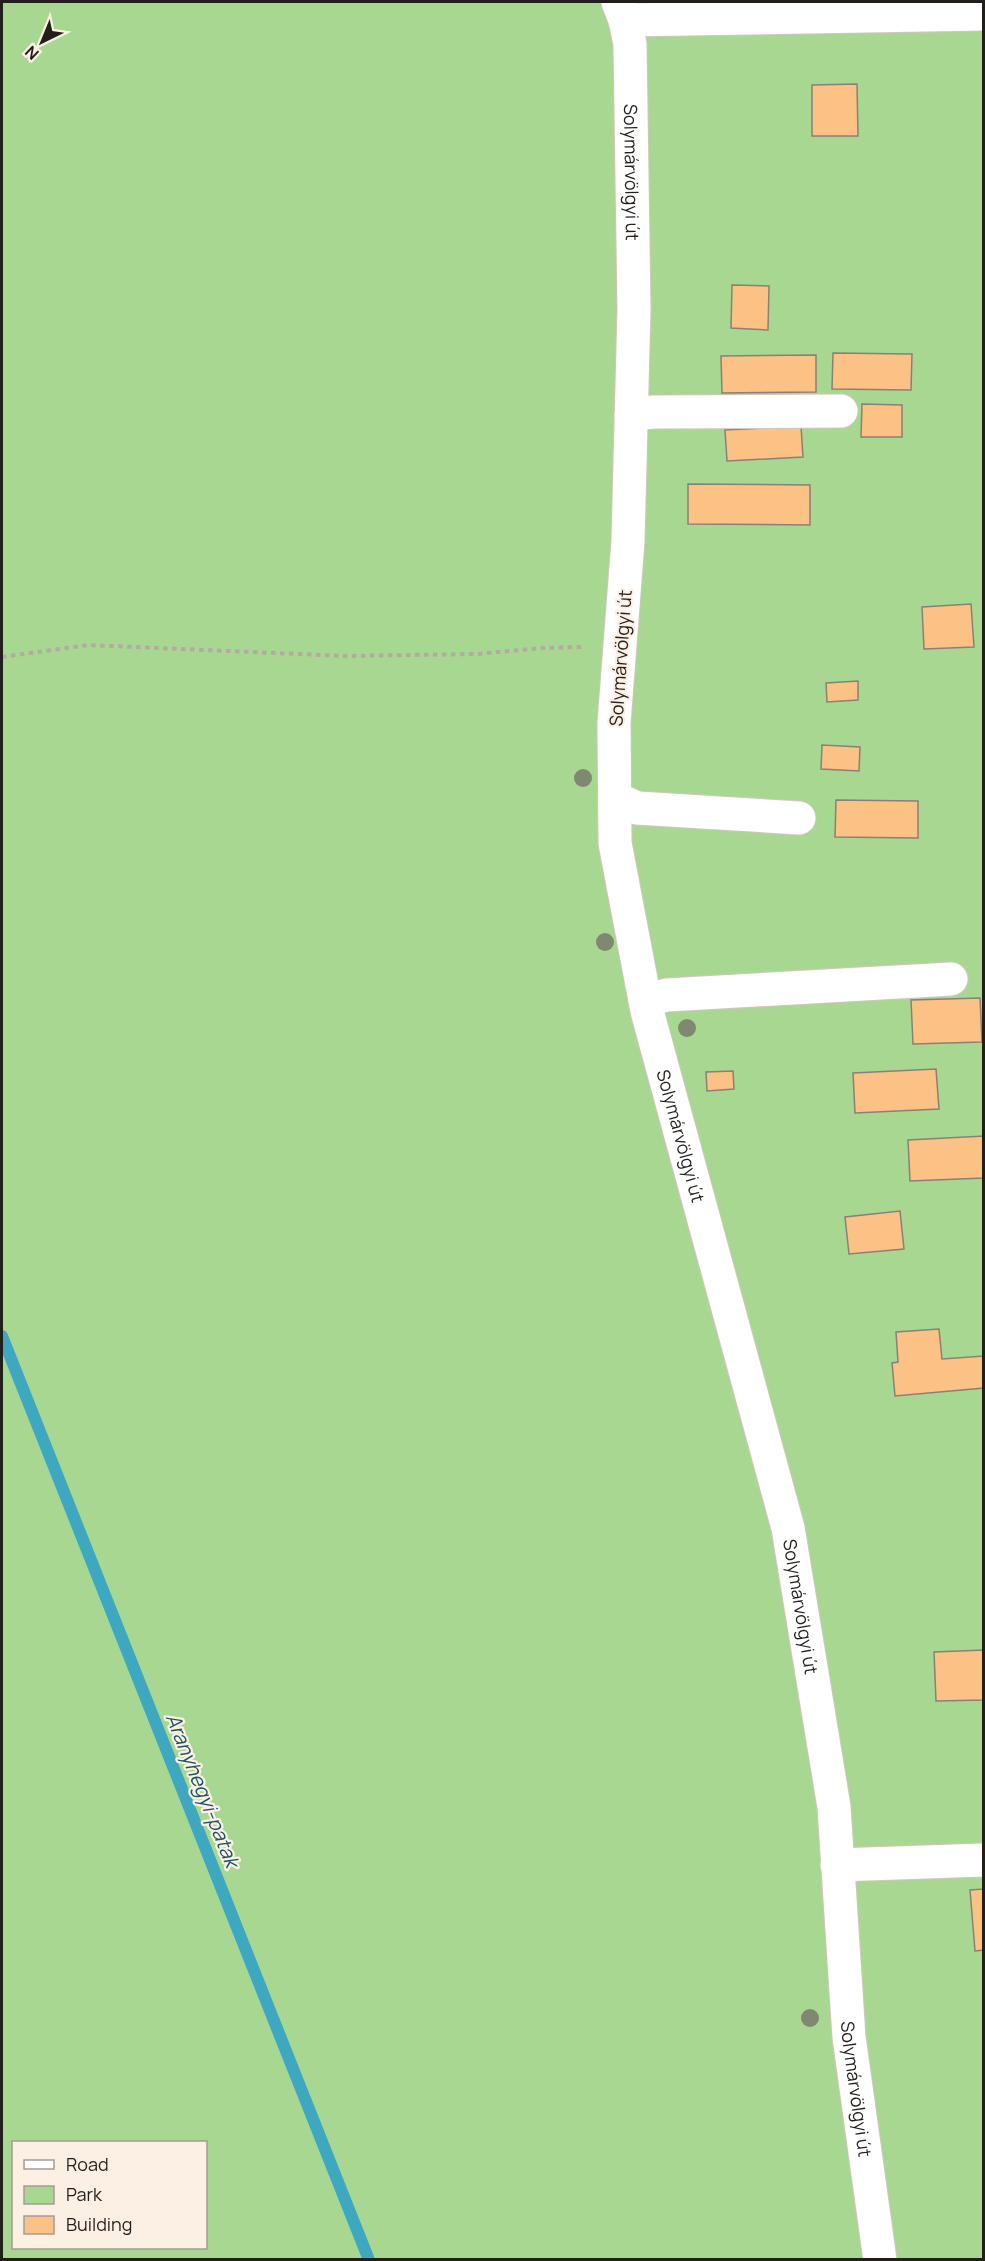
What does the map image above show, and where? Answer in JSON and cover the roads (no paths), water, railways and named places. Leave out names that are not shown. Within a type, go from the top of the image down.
[{"type":"street","points":[[622,11],[984,14]]},
{"type":"street","name":"Solymárvölgyi út","points":[[622,11],[630,44],[633,262],[628,541],[614,723],[615,843],[646,1000],[788,1528],[834,1807],[849,2037],[880,2259]]},
{"type":"street","points":[[631,414],[841,411]]},
{"type":"street","points":[[615,798],[637,808],[799,818]]},
{"type":"street","points":[[646,1000],[667,995],[951,979]]},
{"type":"street","points":[[837,1864],[984,1860]]},
{"type":"waterway","name":"Aranyhegyi-patak","points":[[2,1336],[369,2260]]}]
